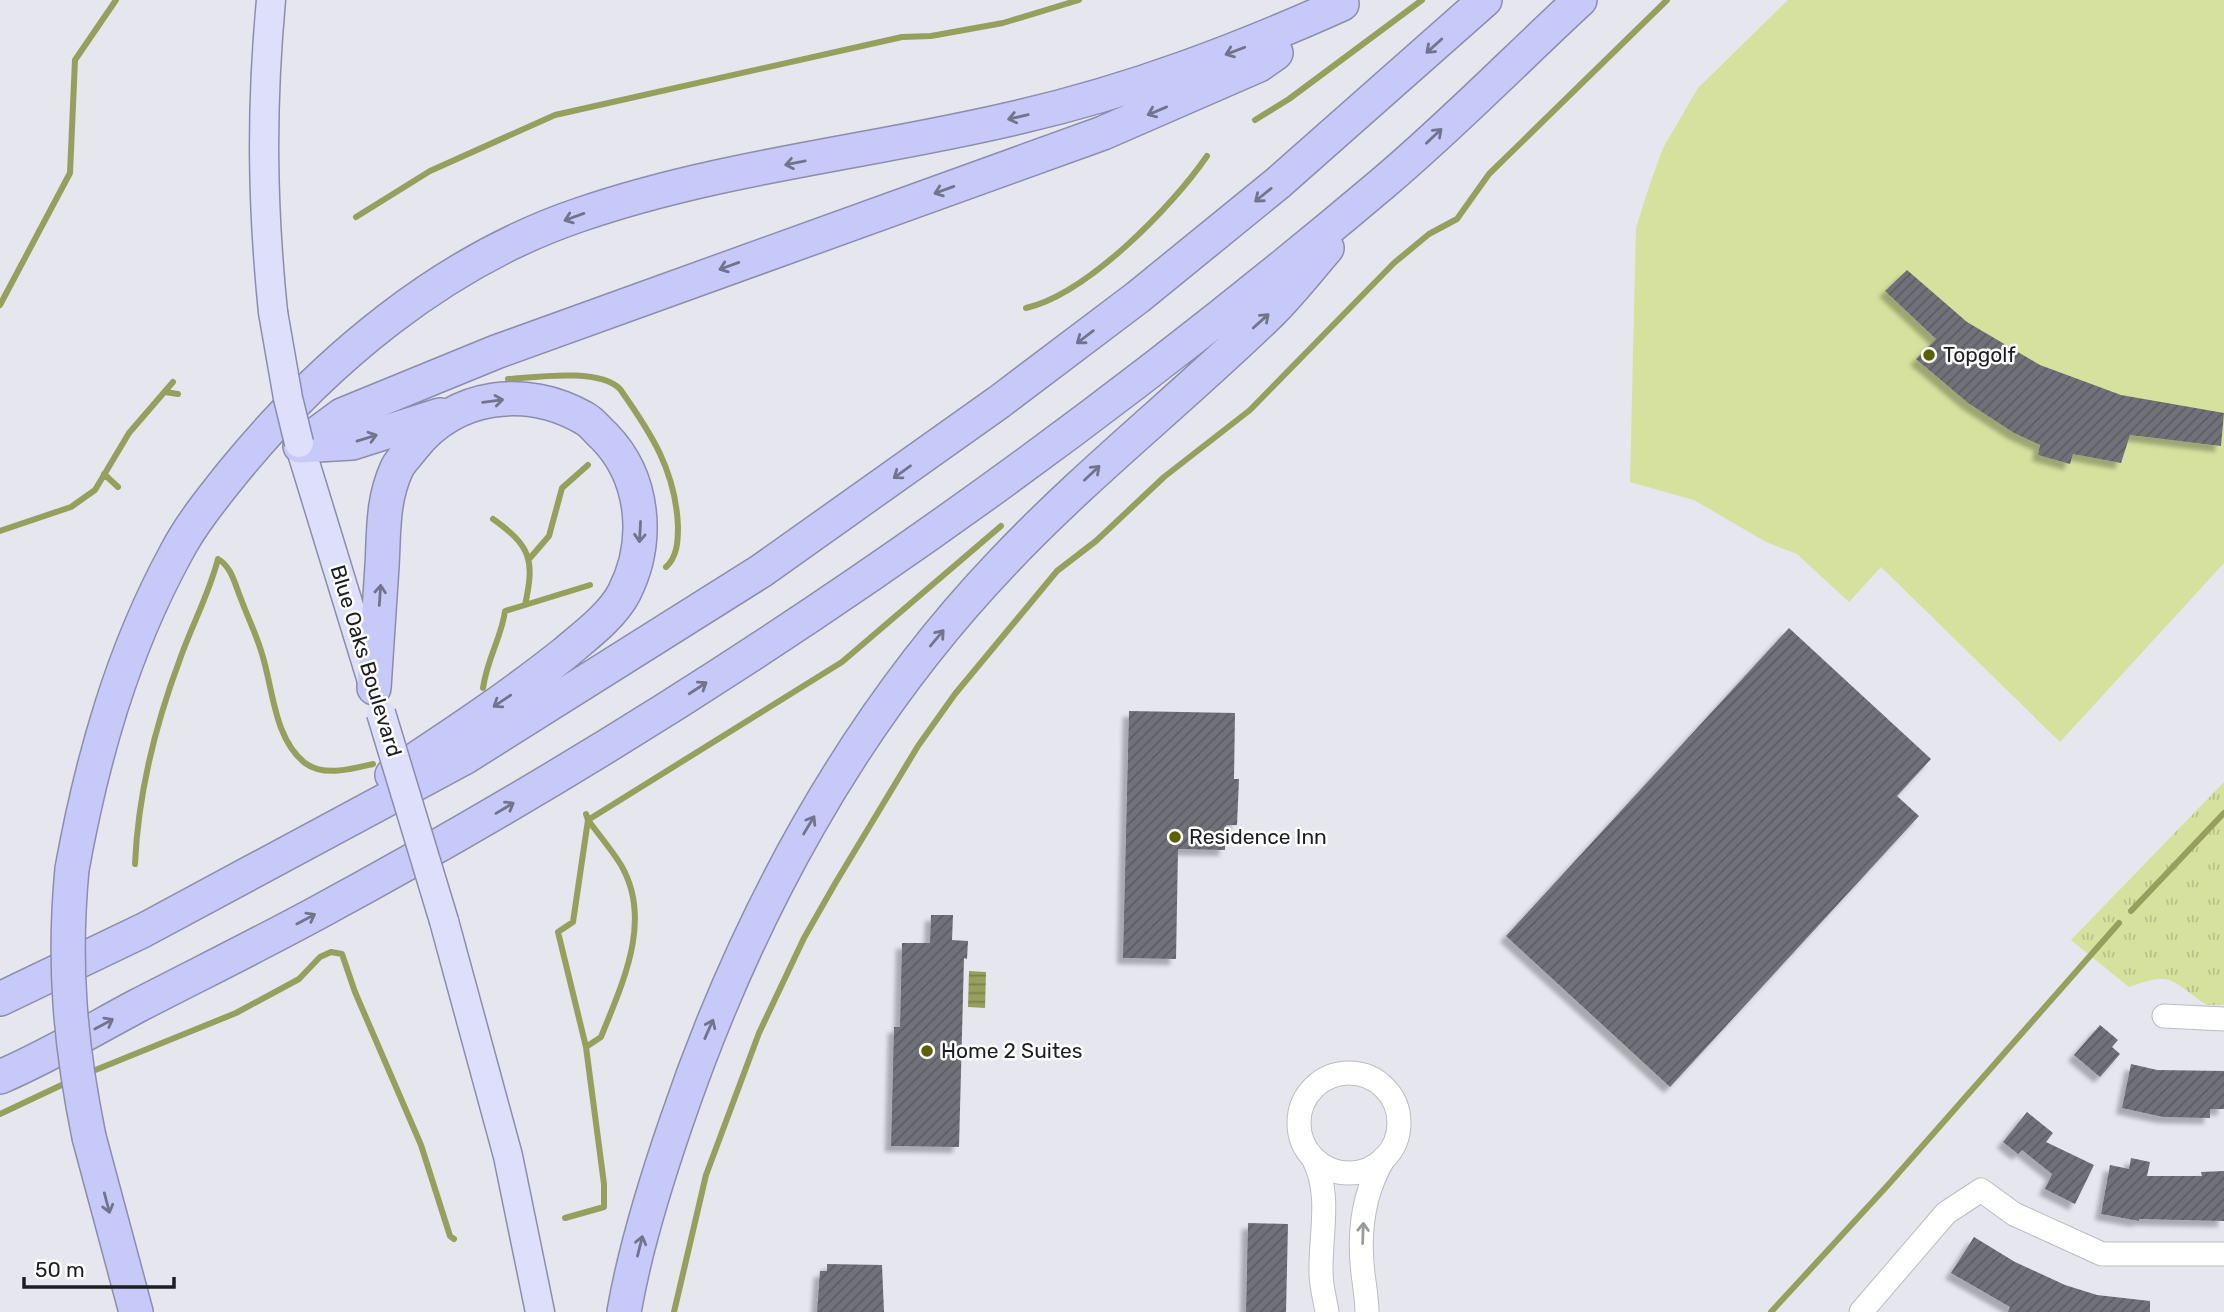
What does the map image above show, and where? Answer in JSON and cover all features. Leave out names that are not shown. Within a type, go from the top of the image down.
[{"type":"highway","points":[[0,999],[232,884],[475,751],[648,644],[837,519],[1138,297],[1278,183],[1485,0]]},
{"type":"highway","points":[[6,1076],[365,887],[497,813],[649,721],[881,569],[1034,460],[1168,357],[1384,182],[1580,0]]},
{"type":"highway","points":[[300,444],[342,415],[496,352],[1103,133],[1179,102],[1259,65],[1346,2]]},
{"type":"highway","points":[[136,1312],[89,1137],[76,1074],[68,1004],[66,936],[72,869],[96,752],[113,697],[177,550],[219,490],[257,444],[342,360],[407,306],[512,242],[633,197],[1016,118],[1094,98],[1241,49],[1346,2]]},
{"type":"highway","points":[[624,1312],[658,1174],[703,1043],[752,931],[803,834],[863,736],[920,659],[1001,563],[1086,478],[1273,310],[1384,182]]},
{"type":"highway","points":[[232,884],[527,684],[590,632],[623,596],[638,561],[641,523],[633,480],[614,447],[586,419],[554,405],[516,398],[486,401],[352,443],[300,444]]},
{"type":"highway","points":[[378,700],[384,502],[398,465],[427,429],[456,410]]},
{"type":"main road","name":"Blue Oaks Boulevard","points":[[271,0],[262,110],[263,209],[273,313],[288,398],[444,921],[508,1156],[540,1312]]},
{"type":"street","points":[[2164,1016],[2224,1019]]},
{"type":"street","points":[[1327,1312],[1321,1275],[1325,1205],[1322,1176],[1301,1135],[1301,1110],[1306,1097],[1324,1079],[1349,1073],[1374,1080],[1392,1098],[1399,1123],[1397,1136],[1373,1177],[1364,1209],[1362,1262],[1367,1312]]},
{"type":"street","points":[[1313,1158],[1324,1166],[1349,1172],[1374,1166],[1384,1158]]},
{"type":"street","points":[[1861,1312],[1946,1213],[1981,1190],[2014,1214],[2102,1254],[2224,1254]]},
{"type":"green space","name":"Topgolf","points":[[1788,0],[2224,0],[2224,563],[2060,742],[1881,567],[1849,602],[1797,554],[1766,542],[1694,500],[1630,482],[1636,228],[1649,187],[1663,148],[1698,88]]},
{"type":"green space","points":[[2224,782],[2224,1005],[2207,1005],[2179,985],[2164,979],[2129,987],[2071,940]]},
{"type":"shaded area","points":[[969,971],[986,972],[985,1008],[968,1007]]},
{"type":"building","points":[[1907,270],[1967,322],[2040,365],[2121,395],[2224,413],[2221,446],[2130,435],[2121,463],[2073,454],[2070,464],[2038,455],[2040,445],[2014,433],[1968,403],[1916,359],[1936,339],[1885,291]]},
{"type":"building","points":[[1789,628],[1931,759],[1897,796],[1919,816],[1670,1087],[1506,936]]},
{"type":"building","name":"Residence Inn","points":[[1129,711],[1235,713],[1234,779],[1239,779],[1237,825],[1226,825],[1225,850],[1178,849],[1176,959],[1123,958]]},
{"type":"building","name":"Home 2 Suites","points":[[931,915],[953,915],[952,940],[968,941],[967,959],[964,958],[959,1147],[891,1146],[894,1027],[900,1027],[902,943],[930,943]]},
{"type":"building","points":[[2100,1025],[2118,1040],[2112,1047],[2120,1054],[2100,1077],[2074,1055]]},
{"type":"building","points":[[2131,1064],[2157,1070],[2224,1071],[2224,1109],[2210,1109],[2210,1118],[2163,1117],[2122,1108]]},
{"type":"building","points":[[2027,1112],[2053,1133],[2046,1142],[2094,1165],[2075,1204],[2045,1189],[2052,1174],[2022,1150],[2018,1154],[2003,1142]]},
{"type":"building","points":[[2131,1158],[2150,1162],[2147,1176],[2202,1176],[2201,1172],[2224,1171],[2224,1221],[2139,1221],[2101,1214],[2110,1165],[2129,1169]]},
{"type":"building","points":[[1248,1223],[1288,1224],[1286,1312],[1246,1312]]},
{"type":"building","points":[[1974,1237],[2015,1262],[2065,1285],[2097,1295],[2150,1301],[2150,1312],[2008,1312],[2010,1307],[1951,1273]]},
{"type":"building","points":[[827,1264],[882,1265],[884,1312],[817,1312],[820,1271],[827,1271]]},
{"type":"waterway","points":[[0,305],[70,173],[75,60],[116,0]]},
{"type":"waterway","points":[[356,217],[430,171],[555,115],[902,37],[931,36],[1003,23],[1079,0]]},
{"type":"waterway","points":[[1255,120],[1289,99],[1422,0]]},
{"type":"waterway","points":[[674,1312],[706,1175],[759,1033],[804,938],[836,882],[918,746],[955,694],[1057,571],[1096,541],[1164,477],[1250,410],[1394,263],[1429,234],[1457,219],[1489,174],[1667,0]]},
{"type":"waterway","points":[[1026,308],[1050,300],[1101,267],[1173,199],[1207,156]]},
{"type":"waterway","points":[[508,379],[583,376],[610,382],[620,389],[660,454],[672,488],[678,538],[675,554],[666,567]]},
{"type":"waterway","points":[[0,531],[71,507],[95,490],[129,433],[173,382]]},
{"type":"waterway","points":[[165,392],[178,394]]},
{"type":"waterway","points":[[530,558],[549,536],[562,488],[588,465]]},
{"type":"waterway","points":[[104,474],[118,487]]},
{"type":"waterway","points":[[483,688],[505,611],[525,605],[530,576],[527,555],[522,546],[493,519]]},
{"type":"waterway","points":[[586,814],[588,820],[842,662],[1001,526]]},
{"type":"waterway","points":[[135,864],[144,786],[156,734],[171,683],[218,559],[230,571],[235,582],[260,647],[281,727],[295,753],[305,763],[321,770],[338,771],[373,764]]},
{"type":"waterway","points":[[525,605],[590,585]]},
{"type":"waterway","points":[[2131,911],[2224,813]]},
{"type":"waterway","points":[[586,1047],[601,1037],[625,973],[635,929],[630,886],[621,865],[588,820]]},
{"type":"waterway","points":[[565,1218],[604,1207],[604,1184],[586,1047],[558,932],[573,922],[588,820]]},
{"type":"waterway","points":[[1771,1312],[1888,1185],[2119,923]]},
{"type":"waterway","points":[[88,1073],[236,1013],[299,979],[320,957],[331,952],[342,954],[355,992],[421,1145],[450,1236],[454,1239]]},
{"type":"waterway","points":[[0,1114],[68,1082]]},
{"type":"place","name":"Topgolf","points":[[1929,355]]},
{"type":"place","name":"Residence Inn","points":[[1175,837]]},
{"type":"place","name":"Home 2 Suites","points":[[927,1051]]}]
